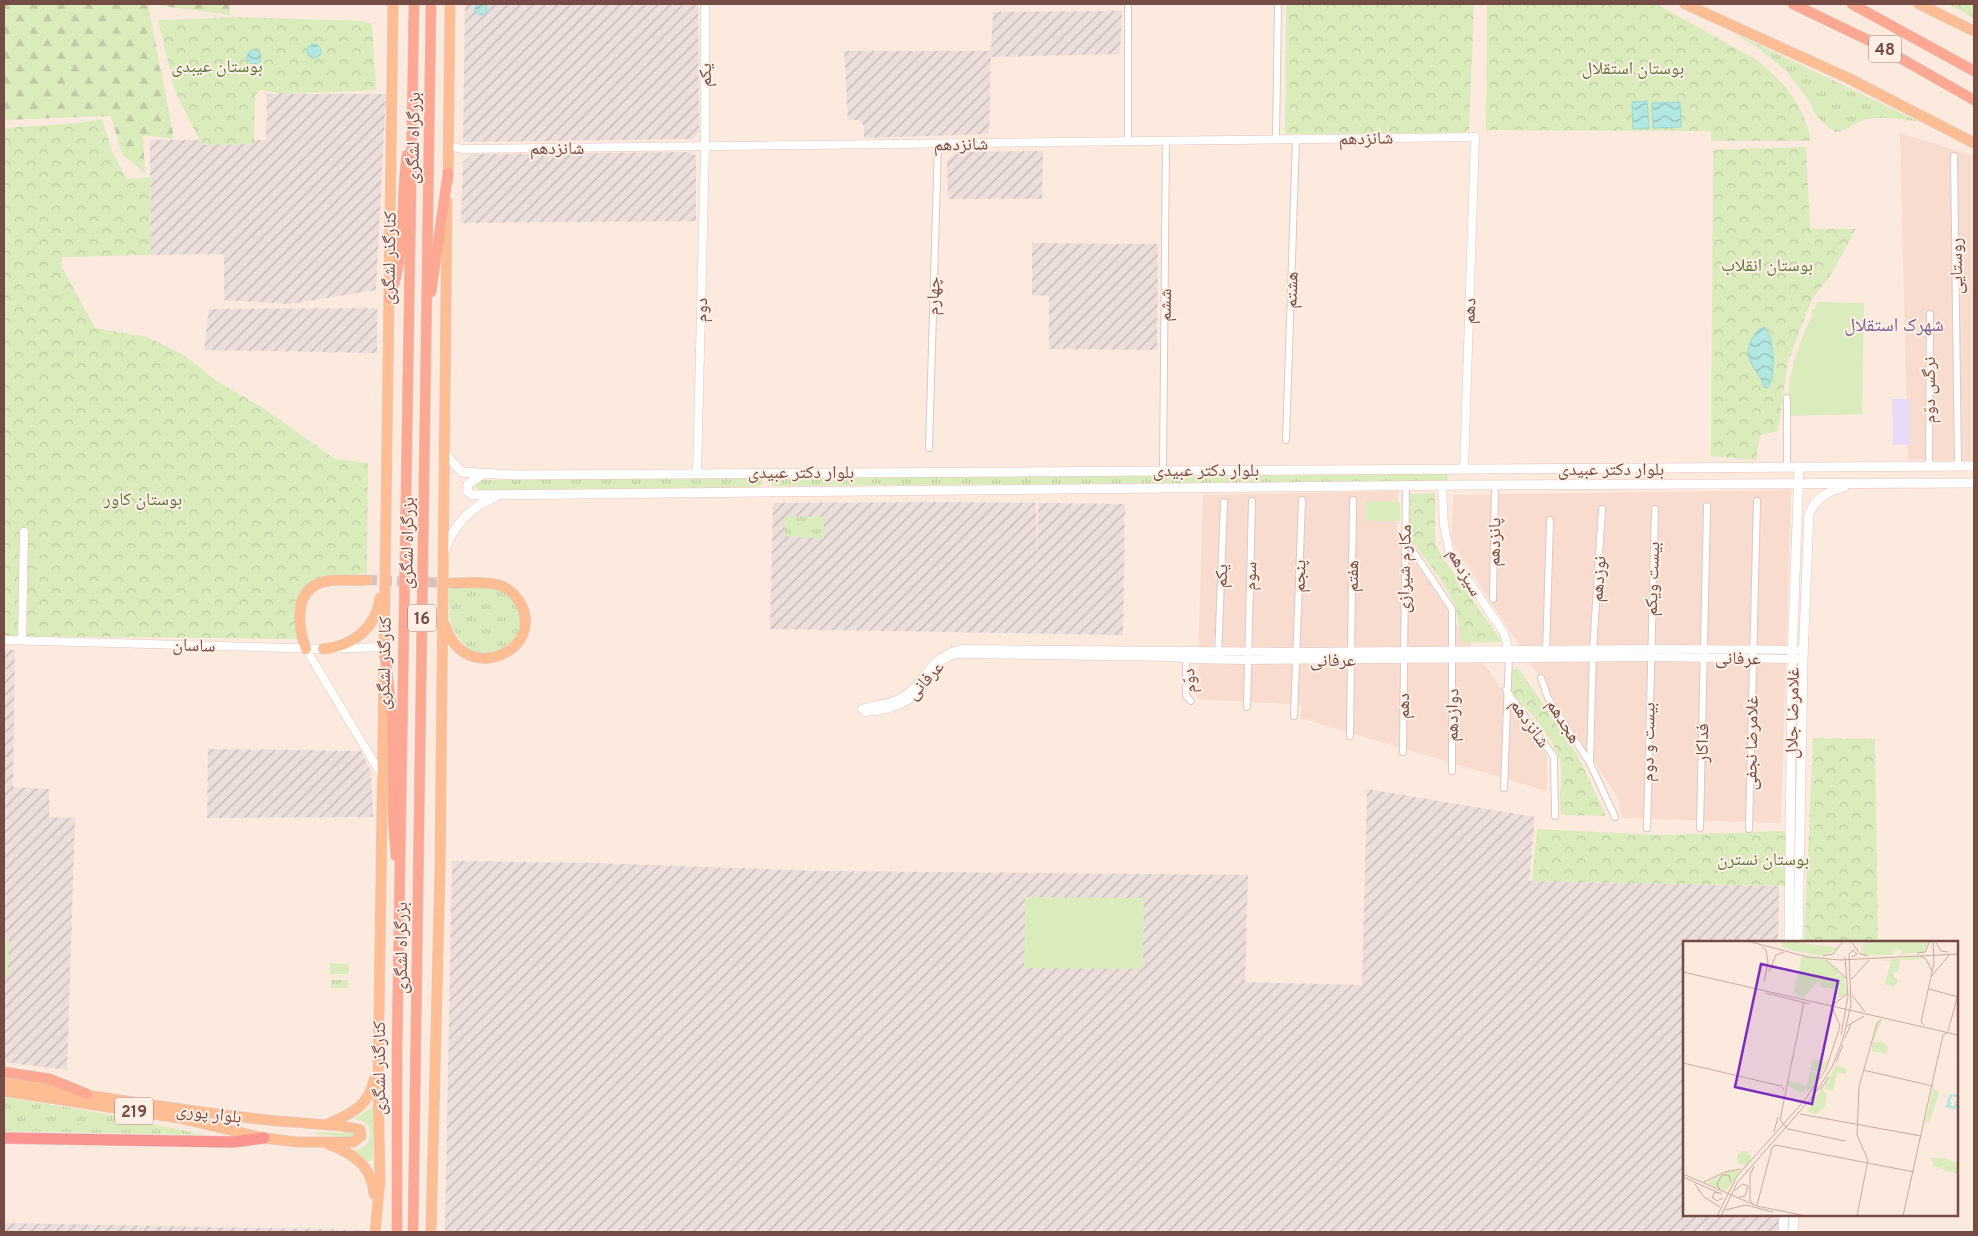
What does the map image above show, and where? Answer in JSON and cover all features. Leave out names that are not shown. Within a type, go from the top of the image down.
[{"type":"highway","name":"بزرگراه لشگری","points":[[397,1232],[397,1048],[414,4]]},
{"type":"highway","name":"بزرگراه لشگری","points":[[413,1232],[431,4]]},
{"type":"highway","name":"48","points":[[1793,4],[1872,42],[1974,100]]},
{"type":"highway","name":"48","points":[[1852,4],[1974,70]]},
{"type":"highway","points":[[389,298],[394,286],[399,257],[403,181],[412,120]]},
{"type":"highway","points":[[426,346],[448,173]]},
{"type":"highway","points":[[384,647],[393,722],[393,834],[401,889]]},
{"type":"highway","points":[[4,1072],[50,1079],[87,1094]]},
{"type":"highway","points":[[4,1138],[233,1142],[264,1138]]},
{"type":"main road","name":"کنارگذر لشگری","points":[[375,1232],[375,1216],[380,1180],[378,1057],[393,4]]},
{"type":"main road","points":[[431,1232],[439,929],[450,4]]},
{"type":"main road","points":[[1685,4],[1848,78],[1974,143]]},
{"type":"main road","points":[[1919,4],[1974,31]]},
{"type":"main road","name":"بلوار دکتر عبیدی","points":[[446,455],[462,472],[483,474],[1974,466]]},
{"type":"main road","name":"غلامرضا جلال","points":[[1789,941],[1793,654],[1799,467]]},
{"type":"main road","name":"دهم","points":[[1463,485],[1464,469]]},
{"type":"main road","name":"بلوار دکتر عبیدی","points":[[483,474],[468,484],[468,492],[478,496],[1442,485],[1974,483]]},
{"type":"main road","name":"غلامرضا جلال","points":[[1798,941],[1803,655],[1806,542],[1809,514],[1814,502],[1822,495],[1856,483]]},
{"type":"main road","points":[[444,553],[448,541],[459,523],[480,505],[500,495]]},
{"type":"main road","points":[[323,649],[345,643],[372,624],[378,608],[381,582],[385,578]]},
{"type":"main road","points":[[306,649],[298,615],[301,602],[310,590],[327,581],[367,580]]},
{"type":"main road","points":[[443,619],[449,636],[457,647],[469,655],[483,659],[494,659],[509,652],[521,638],[524,626],[522,607],[514,595],[505,587],[486,583],[453,583]]},
{"type":"main road","points":[[325,1126],[363,1104],[370,1095],[378,1057]]},
{"type":"main road","name":"بلوار پوری","points":[[4,1083],[87,1094],[204,1114],[325,1126],[357,1127],[361,1136],[354,1142],[264,1138],[179,1118],[4,1091]]},
{"type":"main road","points":[[323,1142],[351,1153],[368,1171],[373,1183],[375,1216]]},
{"type":"main road","points":[[1784,1216],[1784,1232]]},
{"type":"main road","points":[[1793,1232],[1794,1216]]},
{"type":"street","name":"یکم","points":[[705,4],[705,147]]},
{"type":"street","points":[[1128,4],[1128,142]]},
{"type":"street","points":[[1276,140],[1278,4]]},
{"type":"street","name":"شانزدهم","points":[[448,145],[461,149],[1475,137]]},
{"type":"street","name":"دهم","points":[[1464,469],[1475,137]]},
{"type":"street","name":"هشتم","points":[[1286,440],[1296,139]]},
{"type":"street","name":"ششم","points":[[1163,470],[1166,141]]},
{"type":"street","name":"چهارم","points":[[929,448],[938,144]]},
{"type":"street","name":"دوم","points":[[697,473],[705,147]]},
{"type":"street","name":"روستایی","points":[[1954,156],[1958,466]]},
{"type":"street","name":"نرگس دوّم","points":[[1929,466],[1930,314]]},
{"type":"street","points":[[1787,398],[1787,467]]},
{"type":"street","name":"سیزدهم","points":[[1442,485],[1444,526],[1450,553],[1504,633],[1509,655]]},
{"type":"street","name":"پانزدهم","points":[[1493,599],[1495,485]]},
{"type":"street","name":"مکارم شیرازی","points":[[1404,656],[1406,486]]},
{"type":"street","name":"پنجم","points":[[1297,656],[1302,500]]},
{"type":"street","name":"هفتم","points":[[1351,656],[1353,500]]},
{"type":"street","name":"سوم","points":[[1247,660],[1252,501]]},
{"type":"street","name":"غلامرضا نجفی","points":[[1749,828],[1757,501]]},
{"type":"street","name":"یکم","points":[[1218,660],[1224,502]]},
{"type":"street","name":"فداکار","points":[[1700,828],[1707,506]]},
{"type":"street","name":"نوزدهم","points":[[1590,763],[1593,654],[1602,509]]},
{"type":"street","name":"بیست ویکم","points":[[1650,657],[1655,509]]},
{"type":"street","points":[[1546,654],[1550,520]]},
{"type":"street","points":[[22,640],[24,532]]},
{"type":"street","name":"دوازدهم","points":[[1404,538],[1452,609],[1452,770]]},
{"type":"street","name":"ساسان","points":[[4,640],[306,649],[384,647]]},
{"type":"street","points":[[306,649],[382,776]]},
{"type":"street","name":"عرفانی","points":[[1593,654],[1650,649],[1703,653],[1803,655]]},
{"type":"street","name":"عرفانی","points":[[1297,656],[1218,650],[961,650],[946,653],[934,662],[913,689],[898,699],[881,706],[865,706],[862,709],[865,712],[879,711],[909,701],[923,687],[935,667],[944,658],[956,654],[1164,656],[1187,660],[1247,660],[1297,656],[1593,654],[1650,657],[1703,653]]},
{"type":"street","name":"دوّم","points":[[1186,651],[1186,696],[1191,702]]},
{"type":"street","points":[[1504,788],[1506,690],[1509,655]]},
{"type":"street","points":[[1294,716],[1297,656]]},
{"type":"street","points":[[1350,736],[1351,656]]},
{"type":"street","name":"دهم","points":[[1403,752],[1404,656]]},
{"type":"street","name":"بیست و دوم","points":[[1647,828],[1650,657]]},
{"type":"street","points":[[1247,660],[1247,707]]},
{"type":"street","name":"هجدهم","points":[[1541,678],[1548,698],[1590,763],[1615,817]]},
{"type":"street","name":"شانزدهم","points":[[1506,690],[1554,757],[1555,816]]},
{"type":"shaded area","points":[[465,4],[698,4],[699,132],[692,139],[463,142]]},
{"type":"shaded area","points":[[1122,11],[1120,54],[991,57],[989,134],[864,138],[864,125],[859,120],[848,120],[844,51],[991,51],[993,12]]},
{"type":"shaded area","points":[[267,94],[386,94],[376,290],[289,304],[224,300],[224,254],[151,255],[150,140],[266,140]]},
{"type":"shaded area","points":[[1900,133],[1974,156],[1974,461],[1908,460]]},
{"type":"shaded area","points":[[1043,151],[1042,199],[948,199],[947,160],[957,152]]},
{"type":"shaded area","points":[[689,152],[696,156],[696,221],[461,223],[463,162],[472,154]]},
{"type":"shaded area","points":[[1032,243],[1158,244],[1157,350],[1049,349],[1049,296],[1032,295]]},
{"type":"shaded area","points":[[377,308],[377,353],[204,350],[209,309]]},
{"type":"shaded area","points":[[1892,399],[1909,399],[1910,445],[1893,445]]},
{"type":"shaded area","points":[[1791,490],[1781,823],[1622,818],[1618,798],[1451,540],[1453,495]]},
{"type":"shaded area","points":[[1398,491],[1397,536],[1547,756],[1547,791],[1300,718],[1302,705],[1197,699],[1203,495]]},
{"type":"shaded area","points":[[773,503],[1036,503],[1037,575],[1038,503],[1125,504],[1123,635],[770,629]]},
{"type":"shaded area","points":[[4,650],[15,650],[13,787],[49,789],[49,817],[75,818],[67,1070],[4,1062]]},
{"type":"shaded area","points":[[208,749],[361,751],[371,772],[373,817],[207,818]]},
{"type":"shaded area","points":[[1367,789],[1535,817],[1529,881],[1779,886],[1778,941],[1683,941],[1683,1216],[1779,1216],[1778,1232],[445,1232],[452,861],[594,863],[817,871],[1248,875],[1245,982],[1362,985]]},
{"type":"shaded area","points":[[4,1223],[365,1230],[365,1232],[4,1232]]},
{"type":"green space","points":[[4,4],[148,4],[174,139],[143,135],[145,174],[122,154],[111,116],[4,120]]},
{"type":"green space","points":[[148,4],[229,4],[230,15]]},
{"type":"green space","points":[[1286,4],[1474,4],[1469,131],[1452,133],[1285,134]]},
{"type":"green space","name":"بوستان استقلال","points":[[1487,4],[1656,4],[1757,60],[1767,68],[1784,86],[1798,106],[1808,128],[1810,141],[1711,141],[1711,131],[1486,130]]},
{"type":"green space","points":[[1948,4],[1974,4],[1974,18]]},
{"type":"green space","name":"بوستان عیبدی","points":[[240,17],[361,21],[372,24],[376,90],[282,94],[261,90],[255,95],[254,144],[202,145],[175,92],[158,20]]},
{"type":"green space","points":[[1730,31],[1920,122],[1878,118],[1860,121],[1843,131],[1835,132],[1817,117],[1807,98],[1786,71],[1761,50]]},
{"type":"green space","name":"بوستان کاور","points":[[102,119],[112,151],[126,177],[130,179],[151,177],[151,255],[62,257],[62,267],[95,328],[147,337],[184,355],[218,382],[265,409],[335,459],[368,463],[367,573],[331,579],[305,590],[298,639],[4,636],[4,128],[79,123]]},
{"type":"green space","name":"بوستان انقلاب","points":[[1806,147],[1810,229],[1856,229],[1830,276],[1812,299],[1788,361],[1778,431],[1760,435],[1756,460],[1711,456],[1713,150]]},
{"type":"green space","points":[[1817,302],[1864,303],[1862,414],[1791,416],[1789,389],[1791,376],[1798,351],[1812,315],[1812,309],[1814,309]]},
{"type":"green space","points":[[1447,473],[1448,478],[1446,481],[773,486],[771,481],[772,478]]},
{"type":"green space","points":[[760,477],[763,483],[759,487],[479,491],[475,485],[478,480]]},
{"type":"green space","points":[[1435,493],[1435,543],[1443,558],[1502,642],[1462,643],[1455,604],[1440,578],[1409,537],[1409,494]]},
{"type":"green space","points":[[1366,501],[1400,502],[1400,521],[1366,521]]},
{"type":"green space","points":[[785,516],[824,517],[824,539],[785,536]]},
{"type":"green space","points":[[449,585],[483,585],[508,592],[518,609],[521,622],[518,634],[507,651],[475,655],[466,647],[451,624]]},
{"type":"green space","points":[[1519,669],[1578,756],[1606,816],[1561,815],[1561,769],[1555,749],[1542,728],[1511,692],[1511,670]]},
{"type":"green space","points":[[1813,738],[1875,739],[1878,941],[1804,941]]},
{"type":"green space","name":"بوستان نسترن","points":[[1537,829],[1662,835],[1790,831],[1789,886],[1532,881]]},
{"type":"green space","points":[[1025,897],[1144,898],[1143,969],[1024,968]]},
{"type":"green space","points":[[4,940],[9,940],[8,976],[4,976]]},
{"type":"green space","points":[[330,963],[348,964],[348,974],[330,974]]},
{"type":"green space","points":[[331,980],[348,980],[348,988],[331,988]]},
{"type":"green space","points":[[4,1097],[101,1113],[205,1135],[4,1131]]},
{"type":"green space","points":[[374,1106],[373,1159],[369,1162],[354,1151],[363,1148],[368,1143],[370,1135],[369,1126],[362,1121],[354,1119]]},
{"type":"green space","points":[[352,1130],[357,1132],[353,1138],[316,1134],[316,1132],[341,1133]]},
{"type":"water","points":[[483,3],[486,4],[486,14],[479,15],[476,14],[475,7],[476,4]]},
{"type":"water","points":[[314,44],[319,46],[321,51],[319,56],[314,58],[309,56],[307,51],[309,46]]},
{"type":"water","points":[[254,50],[259,52],[261,57],[259,62],[254,64],[249,62],[247,57],[249,52]]},
{"type":"water","points":[[1647,101],[1649,128],[1633,129],[1632,102]]},
{"type":"water","points":[[1680,102],[1681,127],[1653,128],[1652,103]]},
{"type":"water","points":[[1765,327],[1771,339],[1773,358],[1772,376],[1767,388],[1764,387],[1752,365],[1749,354],[1752,338],[1758,330]]},
{"type":"tunnel","points":[[367,580],[451,583]]},
{"type":"district","name":"شهرک استقلال","points":[[1894,324]]}]
